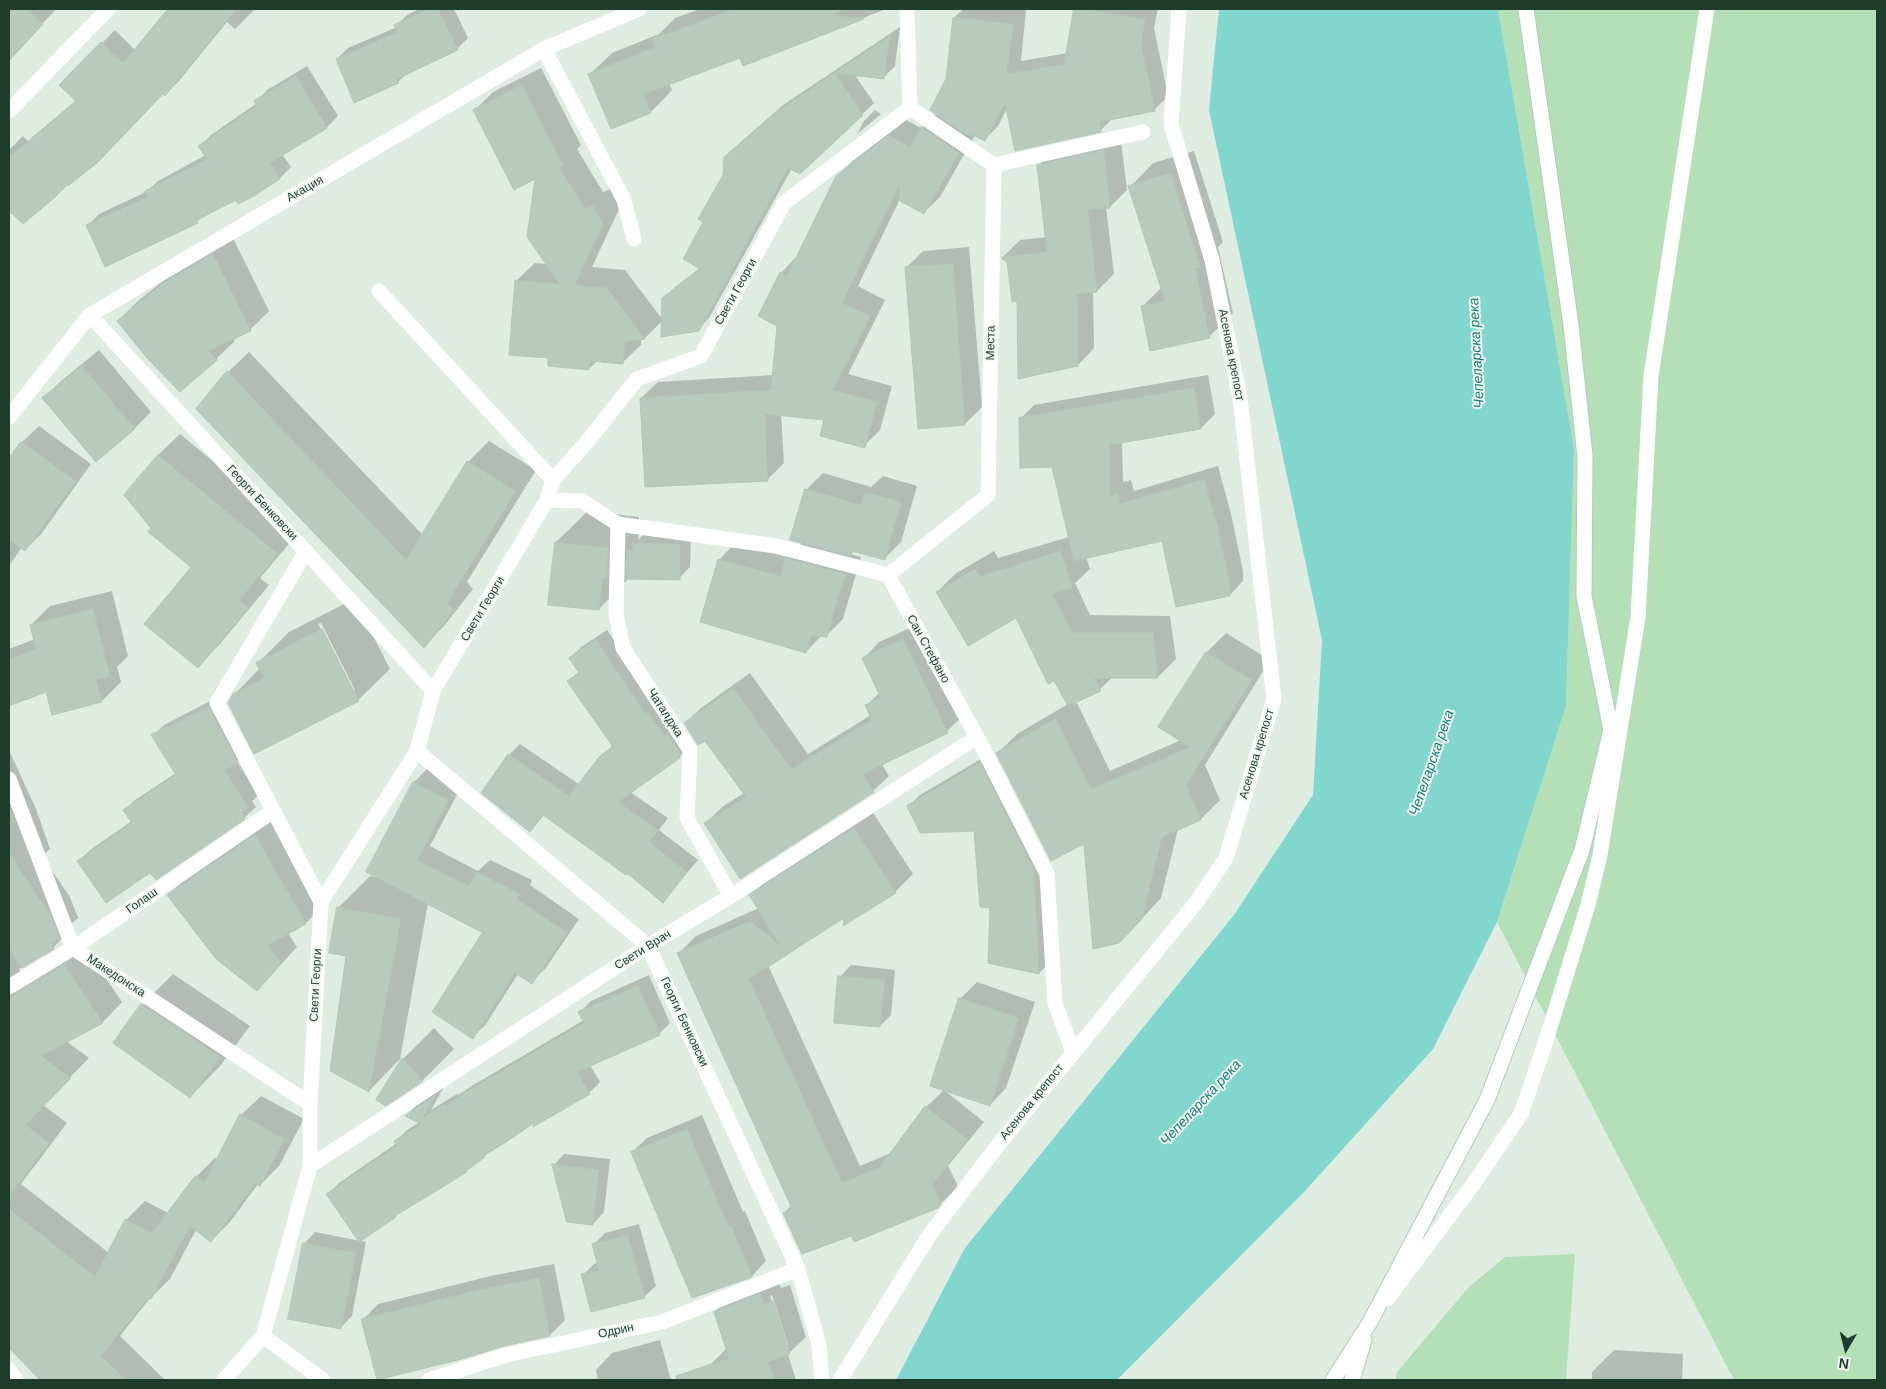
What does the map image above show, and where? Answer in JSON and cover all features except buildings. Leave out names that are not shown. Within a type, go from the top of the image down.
[{"type":"street","points":[[9,111],[108,9]]},
{"type":"street","name":"Акация","points":[[9,417],[90,315],[544,49],[639,9]]},
{"type":"street","points":[[907,9],[910,108],[994,165],[1142,132]]},
{"type":"street","name":"Асенова крепост","points":[[840,1380],[930,1234],[1002,1140],[1195,904],[1226,858],[1274,700],[1240,398],[1212,260],[1171,124],[1179,9]]},
{"type":"street","points":[[1352,1380],[1370,1322],[1487,1100],[1582,850],[1611,730],[1584,596],[1585,456],[1571,325],[1526,9]]},
{"type":"street","points":[[1333,1380],[1370,1322],[1472,1186],[1521,1114],[1588,905],[1600,855],[1638,617],[1651,376],[1707,9]]},
{"type":"street","points":[[544,49],[624,200],[634,239]]},
{"type":"street","name":"Свети Георги","points":[[263,1336],[310,1166],[310,1104],[321,902],[417,751],[434,691],[547,500],[553,480],[587,442],[637,379],[701,356],[784,203],[910,108]]},
{"type":"street","name":"Места","points":[[888,575],[988,494],[994,165]]},
{"type":"street","points":[[379,291],[553,480]]},
{"type":"street","name":"Георги Бенковски","points":[[90,315],[434,691]]},
{"type":"street","points":[[547,500],[582,501],[618,524],[776,546],[888,575]]},
{"type":"street","name":"Чаталджа","points":[[618,524],[616,614],[624,648],[690,750],[686,818],[731,896]]},
{"type":"street","points":[[306,551],[217,704],[321,902]]},
{"type":"street","name":"Сан Стефано","points":[[888,575],[977,736],[1046,874],[1055,1003],[1073,1052]]},
{"type":"street","name":"Свети Врач","points":[[310,1166],[648,946],[731,896],[977,736]]},
{"type":"street","name":"Георги Бенковски","points":[[417,751],[648,946],[798,1269],[818,1345],[822,1380]]},
{"type":"street","name":"Македонска","points":[[9,779],[73,948],[310,1104]]},
{"type":"street","name":"Голаш","points":[[9,987],[73,948],[273,811]]},
{"type":"street","name":"Одрин","points":[[429,1380],[506,1355],[662,1322],[798,1269]]},
{"type":"street","points":[[224,1380],[263,1336],[323,1380]]},
{"type":"street","points":[[9,1370],[16,1380]]},
{"type":"green space","points":[[1498,9],[1877,9],[1877,1380],[1734,1380],[1497,922],[1566,706],[1574,448]]},
{"type":"green space","points":[[1575,1254],[1566,1380],[1396,1380],[1397,1372],[1468,1288],[1505,1257]]},
{"type":"water","name":"Чепеларска река","points":[[1219,9],[1498,9],[1574,448],[1566,706],[1497,922],[1433,1049],[1305,1191],[1117,1380],[896,1380],[965,1248],[1234,915],[1313,795],[1322,640],[1209,110]]}]
